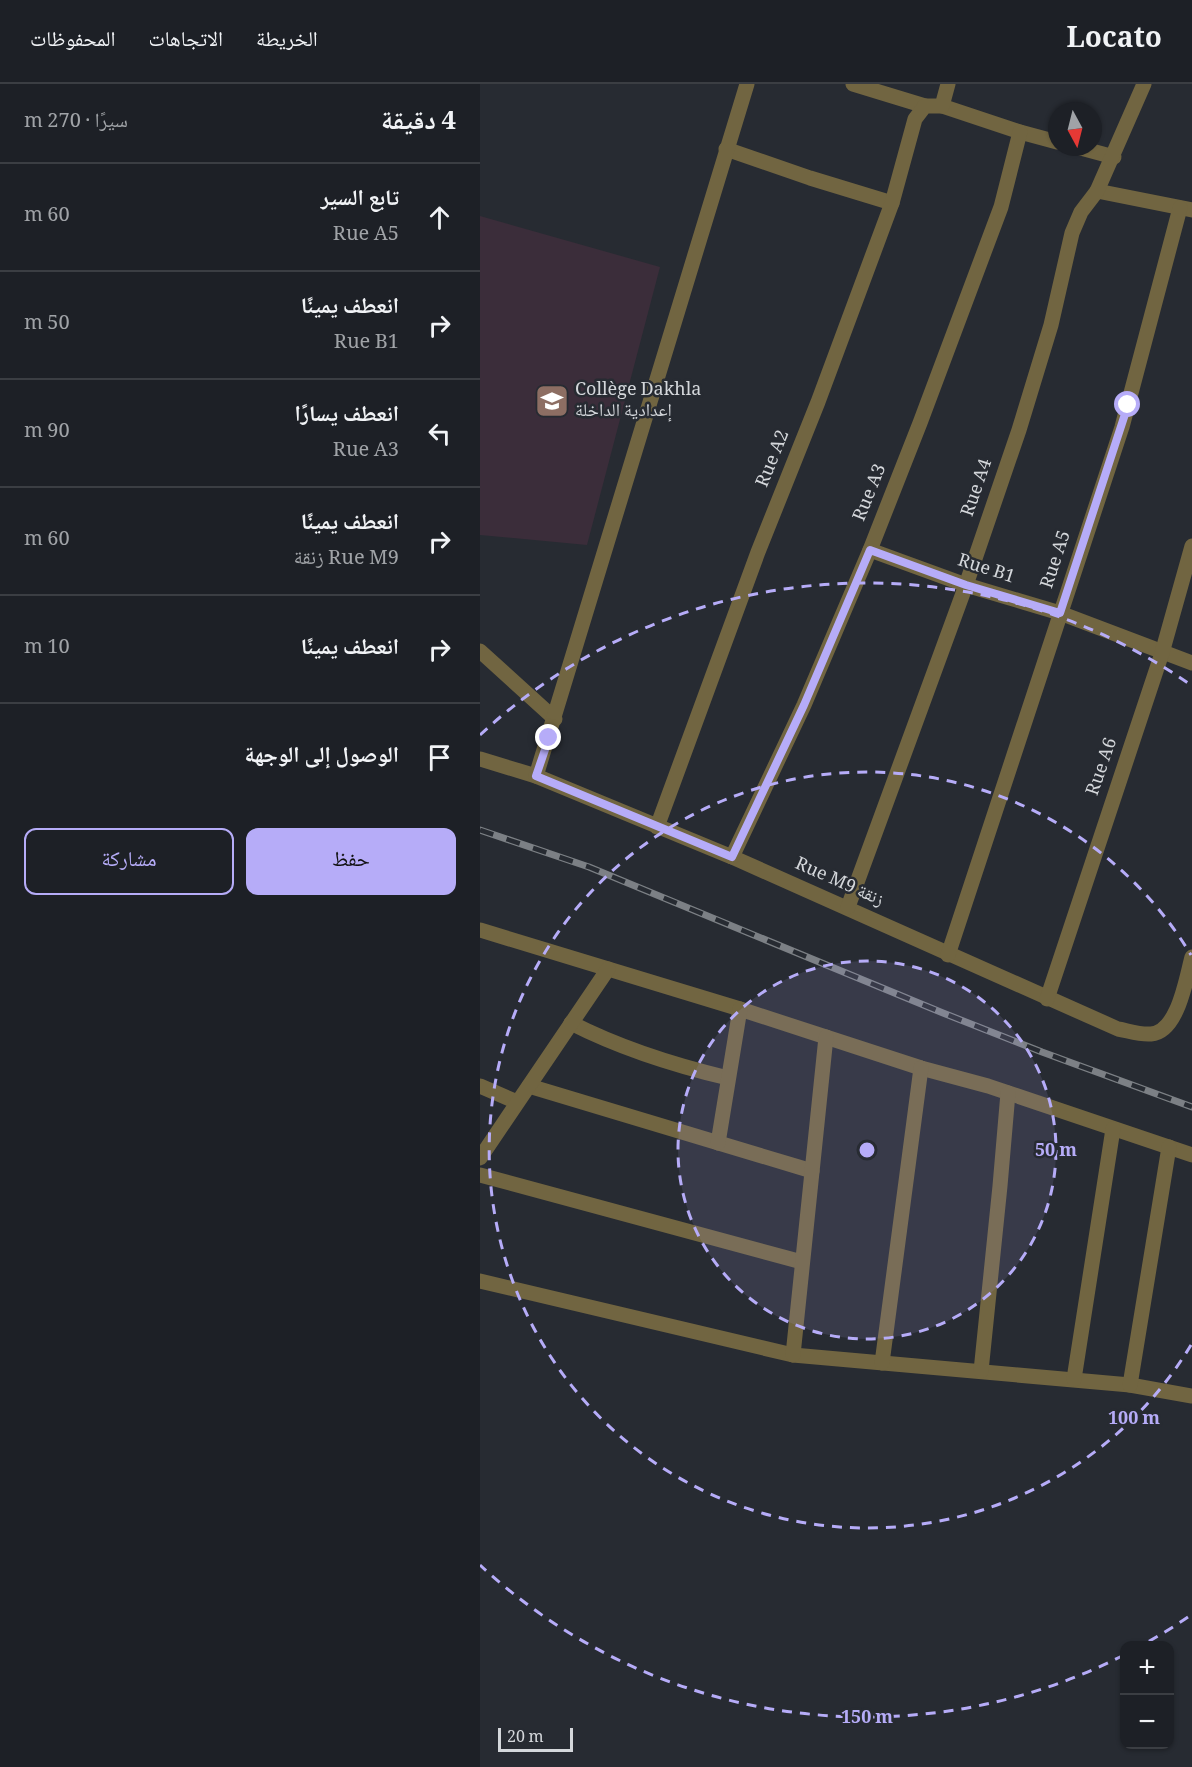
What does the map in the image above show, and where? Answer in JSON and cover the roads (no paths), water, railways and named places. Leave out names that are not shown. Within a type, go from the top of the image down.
[{"type":"street","points":[[536,776],[747,84]]},
{"type":"street","points":[[853,84],[925,106],[942,106],[1048,140]]},
{"type":"street","points":[[942,106],[948,84]]},
{"type":"street","name":"Rue A4","points":[[848,907],[966,585],[1019,430],[1048,335],[1072,233],[1081,212],[1097,191],[1114,157],[1144,84]]},
{"type":"street","name":"Rue A2","points":[[657,827],[758,552],[818,402],[892,202],[912,126],[919,111],[925,106]]},
{"type":"street","name":"Rue A3","points":[[732,857],[804,705],[870,550],[1001,207],[1020,132]]},
{"type":"street","points":[[726,148],[810,178],[892,202]]},
{"type":"street","points":[[1102,154],[1114,157]]},
{"type":"street","points":[[1097,191],[1186,209]]},
{"type":"street","name":"Rue A5","points":[[948,955],[1122,427],[1186,209]]},
{"type":"street","name":"Rue A6","points":[[1047,999],[1162,653],[1192,546]]},
{"type":"street","name":"Rue B1","points":[[870,550],[966,585],[1060,613],[1192,663]]},
{"type":"street","points":[[480,651],[555,719]]},
{"type":"street","name":"Rue M9 زنقة","points":[[480,759],[536,776],[732,857],[1118,1029],[1154,1034],[1164,1029],[1175,1016],[1192,957]]},
{"type":"street","points":[[480,930],[1008,1093],[1192,1155]]},
{"type":"street","points":[[480,1158],[608,969]]},
{"type":"street","points":[[718,1143],[740,1009]]},
{"type":"street","points":[[571,1023],[650,1058],[728,1078]]},
{"type":"street","points":[[794,1355],[826,1037]]},
{"type":"street","points":[[882,1363],[921,1068]]},
{"type":"street","points":[[480,1086],[517,1102]]},
{"type":"street","points":[[529,1086],[812,1171]]},
{"type":"street","points":[[981,1371],[1008,1093]]},
{"type":"street","points":[[1074,1380],[1113,1129]]},
{"type":"street","points":[[1130,1385],[1169,1148]]},
{"type":"street","points":[[480,1175],[802,1262]]},
{"type":"street","points":[[480,1281],[794,1355],[1130,1385],[1192,1396]]},
{"type":"railway","points":[[480,830],[589,867],[943,1013],[1192,1107]]},
{"type":"place","name":"Collège Dakhla إعدادية الداخلة","points":[[552,401]]}]
